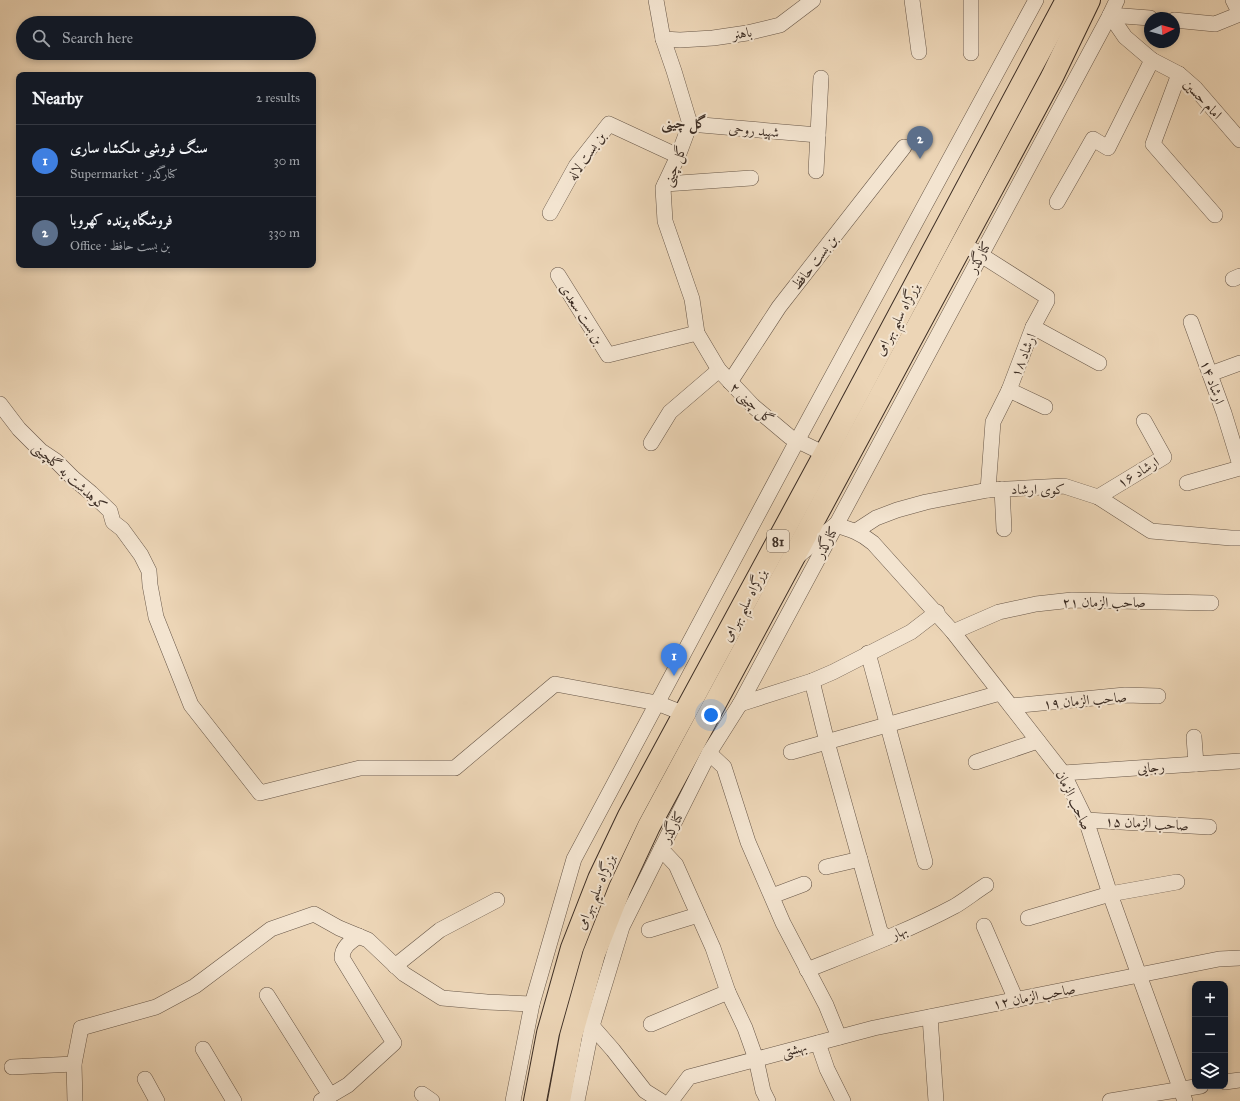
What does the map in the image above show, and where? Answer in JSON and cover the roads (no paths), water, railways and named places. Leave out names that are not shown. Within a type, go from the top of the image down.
[{"type":"highway","name":"بزرگراه سلیم بهرامی","points":[[535,1101],[548,1033],[572,948],[599,879],[629,816],[825,454],[1067,0]]},
{"type":"highway","name":"بزرگراه سلیم بهرامی","points":[[559,1101],[571,1036],[594,954],[620,888],[649,826],[866,424],[972,249],[1089,0]]},
{"type":"street","points":[[656,0],[663,39],[690,124]]},
{"type":"street","name":"باهنر","points":[[663,39],[680,40],[713,38],[780,25],[813,0]]},
{"type":"street","points":[[912,0],[919,52]]},
{"type":"street","points":[[971,0],[971,53]]},
{"type":"street","points":[[513,1101],[532,1004],[574,859],[797,440],[1036,0]]},
{"type":"street","name":"کنارگذر","points":[[577,1101],[592,1026],[622,927],[709,753],[740,704],[870,460],[972,249],[1069,90],[1110,15],[1116,0]]},
{"type":"street","points":[[1180,21],[1215,24],[1240,14],[1233,0]]},
{"type":"street","points":[[1110,15],[1144,18]]},
{"type":"street","name":"امام حسین","points":[[1110,15],[1125,37],[1152,60],[1179,74],[1195,88],[1240,140]]},
{"type":"street","points":[[1057,202],[1093,139],[1108,148],[1152,60]]},
{"type":"street","points":[[1179,74],[1153,144],[1216,215]]},
{"type":"street","points":[[1052,77],[1069,90]]},
{"type":"street","points":[[816,171],[821,78]]},
{"type":"street","name":"بن بست لاله","points":[[550,213],[576,166],[609,124],[678,156]]},
{"type":"street","name":"شهید روحی","points":[[690,124],[818,135]]},
{"type":"street","name":"گل چینی","points":[[690,124],[678,156],[663,188],[665,221],[692,299],[697,333]]},
{"type":"street","name":"بن بست حافظ","points":[[730,382],[779,307],[904,148]]},
{"type":"street","points":[[665,184],[751,178]]},
{"type":"street","name":"ارشاد ۱۸","points":[[972,249],[1047,297],[1047,301],[1033,328],[1008,390],[993,422],[995,489],[1004,529]]},
{"type":"street","name":"بن بست سعدی","points":[[558,275],[608,355],[697,333]]},
{"type":"street","name":"ارشاد ۱۴","points":[[1191,322],[1210,374],[1240,467]]},
{"type":"street","points":[[1033,328],[1099,363]]},
{"type":"street","name":"گل چینی ۲","points":[[697,333],[719,370],[753,406],[790,437],[825,454]]},
{"type":"street","points":[[1210,374],[1240,363]]},
{"type":"street","points":[[652,443],[670,412],[719,370]]},
{"type":"street","points":[[1008,390],[1045,407]]},
{"type":"street","name":"کوهدشت به گلچینی","points":[[0,404],[19,429],[41,451],[56,461],[110,511],[113,522],[122,529],[141,555],[149,572],[156,617],[191,705],[260,793],[360,768],[455,768],[555,684],[657,703]]},
{"type":"street","name":"ارشاد ۱۶","points":[[1098,497],[1164,457],[1144,421]]},
{"type":"street","points":[[866,424],[870,460]]},
{"type":"street","points":[[1187,483],[1240,467]]},
{"type":"street","name":"کوی ارشاد","points":[[856,531],[876,518],[897,510],[926,502],[995,489],[1064,486],[1098,497],[1152,532],[1240,538]]},
{"type":"street","points":[[793,560],[835,526]]},
{"type":"street","name":"صاحب الزمان","points":[[835,526],[856,531],[864,535],[937,612],[1063,773],[1086,820],[1138,975],[1183,1095]]},
{"type":"street","name":"صاحب الزمان ۲۱","points":[[953,632],[999,612],[1036,604],[1072,600],[1211,603]]},
{"type":"street","points":[[740,704],[812,681],[832,672],[911,632],[937,612]]},
{"type":"street","points":[[868,653],[926,862]]},
{"type":"street","points":[[812,681],[827,742],[880,931],[886,938]]},
{"type":"street","points":[[791,752],[1000,693]]},
{"type":"street","name":"صاحب الزمان ۱۹","points":[[1011,706],[1124,695],[1158,696]]},
{"type":"street","points":[[657,703],[685,714]]},
{"type":"street","points":[[1194,737],[1196,764]]},
{"type":"street","points":[[976,762],[1038,741]]},
{"type":"street","points":[[709,753],[724,767],[748,842],[783,922],[826,1005],[840,1037]]},
{"type":"street","name":"رجایی","points":[[1063,773],[1240,761]]},
{"type":"street","name":"صاحب الزمان ۱۵","points":[[1086,820],[1209,827]]},
{"type":"street","points":[[661,849],[676,865],[713,948],[728,992],[745,1028],[756,1059],[763,1091],[768,1101]]},
{"type":"street","points":[[826,867],[860,859]]},
{"type":"street","points":[[1028,918],[1110,894],[1177,882]]},
{"type":"street","points":[[772,896],[804,884]]},
{"type":"street","name":"بهار","points":[[807,970],[886,938],[956,905],[986,885]]},
{"type":"street","points":[[395,966],[440,930],[497,900]]},
{"type":"street","points":[[75,1101],[74,1064],[81,1028],[156,1007],[195,986],[270,929],[314,914],[339,928],[368,940],[404,974],[442,998],[532,1004]]},
{"type":"street","points":[[649,930],[698,915]]},
{"type":"street","points":[[984,926],[1016,1000]]},
{"type":"street","points":[[267,995],[325,1098],[348,1085],[394,1043],[342,958],[342,952],[349,943],[359,936]]},
{"type":"street","name":"صاحب الزمان ۱۲","points":[[930,1017],[1219,959],[1240,958]]},
{"type":"street","points":[[651,1024],[728,992]]},
{"type":"street","points":[[930,1017],[936,1101]]},
{"type":"street","name":"بهشتی","points":[[671,1101],[689,1077],[874,1028],[930,1017]]},
{"type":"street","points":[[592,1026],[645,1091],[661,1101]]},
{"type":"street","points":[[818,1042],[827,1069],[843,1101]]},
{"type":"street","points":[[203,1049],[234,1101]]},
{"type":"street","points":[[12,1067],[74,1064]]},
{"type":"street","points":[[145,1080],[157,1101]]},
{"type":"street","points":[[1228,1082],[1240,1080]]},
{"type":"street","points":[[1110,1101],[1183,1095],[1195,1089]]},
{"type":"place","name":"فروشگاه پرنده کهروبا","points":[[920,159]]},
{"type":"place","name":"سنگ فروشی ملکشاه ساری","points":[[674,676]]},
{"type":"district","name":"گل چینی","points":[[684,123]]}]
